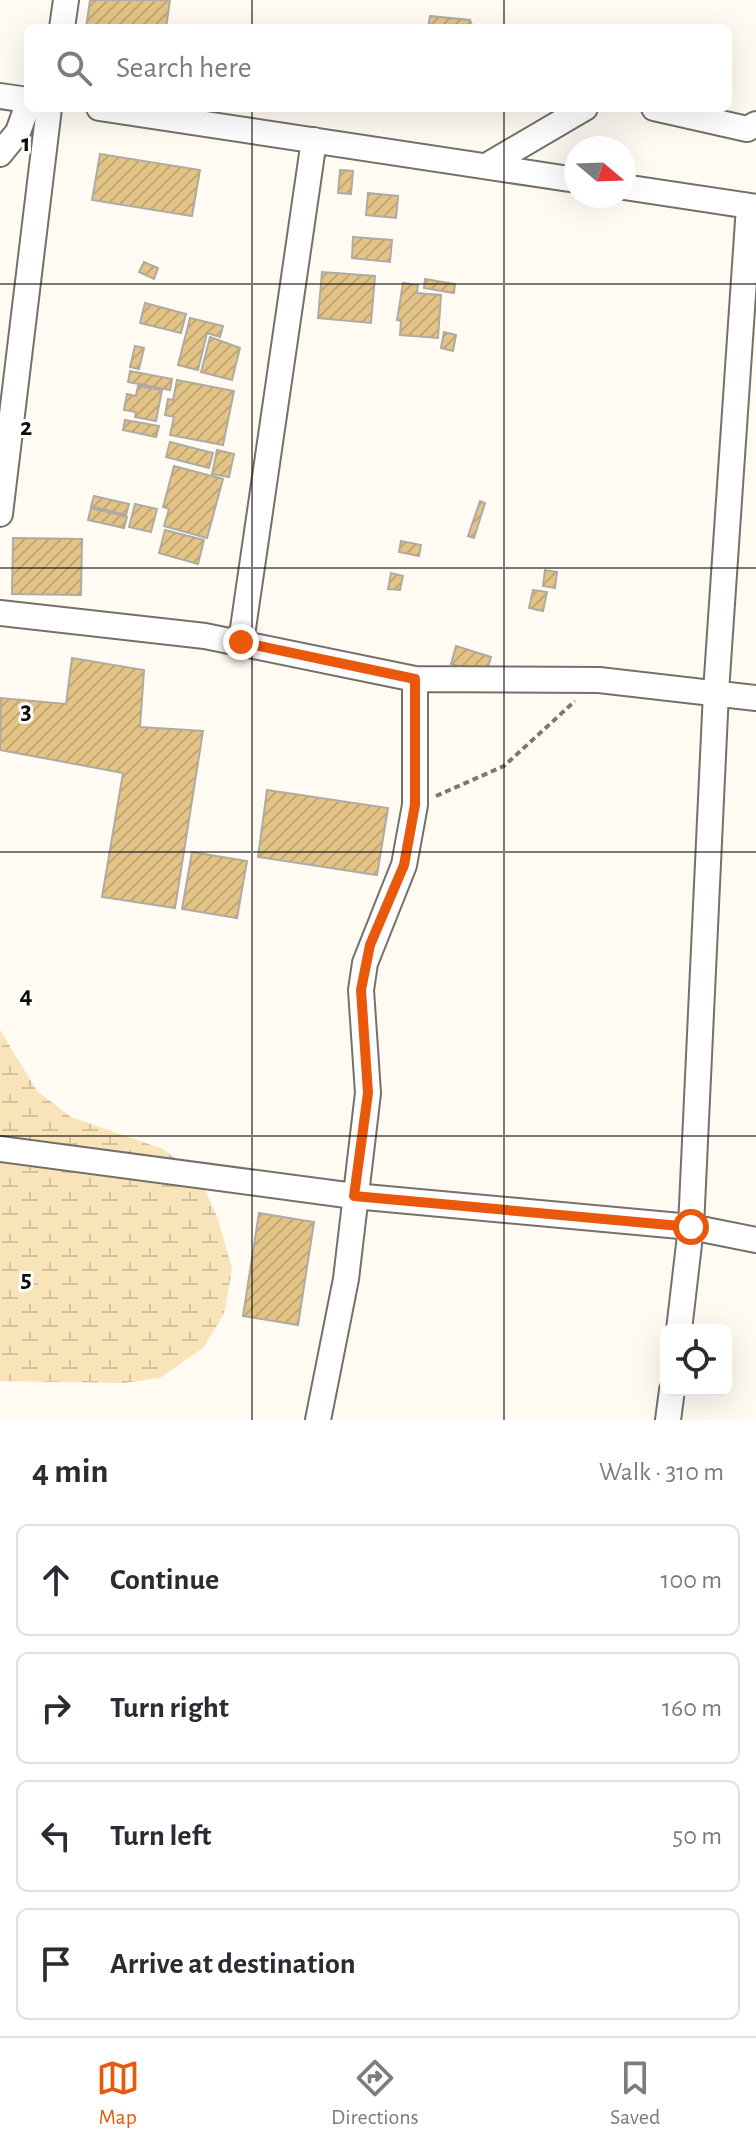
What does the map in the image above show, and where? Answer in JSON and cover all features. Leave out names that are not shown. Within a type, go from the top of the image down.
[{"type":"street","points":[[63,24],[66,0]]},
{"type":"street","points":[[0,96],[24,101]]},
{"type":"street","points":[[0,154],[18,132],[25,112]]},
{"type":"street","points":[[0,514],[49,112]]},
{"type":"street","points":[[126,112],[564,178]]},
{"type":"street","points":[[486,166],[578,112]]},
{"type":"street","points":[[672,112],[747,129],[756,124]]},
{"type":"street","points":[[241,642],[314,140]]},
{"type":"street","points":[[636,189],[752,206],[716,692],[691,1227],[680,1324]]},
{"type":"street","points":[[0,613],[159,629],[241,642],[415,679],[599,680],[756,698]]},
{"type":"street","points":[[318,1420],[346,1279],[368,1093],[361,990],[365,963],[404,865],[415,805],[415,679]]},
{"type":"street","points":[[0,1149],[354,1196],[691,1227],[756,1240]]},
{"type":"street","points":[[668,1420],[671,1396]]},
{"type":"path","points":[[415,805],[504,766],[599,680]]},
{"type":"green space","points":[[0,1030],[37,1091],[71,1117],[163,1149],[199,1177],[218,1219],[232,1269],[224,1314],[203,1348],[160,1378],[123,1383],[0,1381]]},
{"type":"building","points":[[90,0],[170,0],[167,24],[87,24]]},
{"type":"building","points":[[430,16],[470,20],[472,24],[429,24]]},
{"type":"building","points":[[100,154],[200,170],[192,216],[92,200]]},
{"type":"building","points":[[340,170],[353,171],[351,194],[338,193]]},
{"type":"building","points":[[368,193],[398,196],[396,218],[366,215]]},
{"type":"building","points":[[353,237],[392,240],[390,262],[352,258]]},
{"type":"building","points":[[144,262],[158,268],[154,279],[139,272]]},
{"type":"building","points":[[322,272],[375,276],[371,323],[318,318]]},
{"type":"building","points":[[425,279],[455,284],[454,293],[424,288]]},
{"type":"building","points":[[403,283],[418,285],[417,293],[441,295],[438,338],[400,335],[401,321],[397,320]]},
{"type":"building","points":[[145,303],[186,314],[181,333],[140,323]]},
{"type":"building","points":[[190,318],[223,326],[220,337],[207,333],[198,370],[178,365]]},
{"type":"building","points":[[444,332],[456,335],[453,351],[441,348]]},
{"type":"building","points":[[210,337],[240,348],[232,380],[201,372]]},
{"type":"building","points":[[135,346],[144,348],[139,369],[130,367]]},
{"type":"building","points":[[130,371],[172,379],[170,390],[128,382]]},
{"type":"building","points":[[177,380],[234,391],[223,445],[170,435],[174,417],[165,415],[168,399],[173,400]]},
{"type":"building","points":[[138,386],[162,390],[156,421],[135,417],[136,412],[124,410],[127,394],[136,396]]},
{"type":"building","points":[[125,420],[159,426],[156,437],[123,430]]},
{"type":"building","points":[[170,442],[213,453],[209,468],[166,457]]},
{"type":"building","points":[[217,450],[234,454],[229,477],[212,474]]},
{"type":"building","points":[[174,466],[223,479],[207,538],[164,526],[169,509],[163,507]]},
{"type":"building","points":[[94,496],[129,504],[126,515],[91,506]]},
{"type":"building","points":[[480,501],[485,503],[474,538],[468,536]]},
{"type":"building","points":[[135,504],[157,509],[151,532],[129,527]]},
{"type":"building","points":[[91,508],[127,517],[124,528],[88,520]]},
{"type":"building","points":[[165,530],[204,540],[198,564],[159,553]]},
{"type":"building","points":[[13,538],[82,539],[81,595],[12,594]]},
{"type":"building","points":[[401,541],[421,545],[419,556],[399,552]]},
{"type":"building","points":[[545,570],[557,572],[555,588],[543,586]]},
{"type":"building","points":[[391,573],[403,576],[400,590],[388,589]]},
{"type":"building","points":[[533,590],[547,592],[543,611],[529,608]]},
{"type":"building","points":[[456,646],[491,657],[486,674],[451,664]]},
{"type":"building","points":[[72,658],[144,670],[140,727],[203,731],[175,908],[102,897],[123,773],[0,750],[1,698],[66,704]]},
{"type":"building","points":[[267,790],[388,808],[377,875],[258,857]]},
{"type":"building","points":[[192,852],[247,861],[237,918],[182,909]]},
{"type":"building","points":[[259,1213],[314,1222],[298,1325],[243,1316]]},
{"type":"route","points":[[241,642],[415,679],[415,805],[404,865],[370,945],[361,990],[368,1093],[354,1196],[691,1227]]}]
